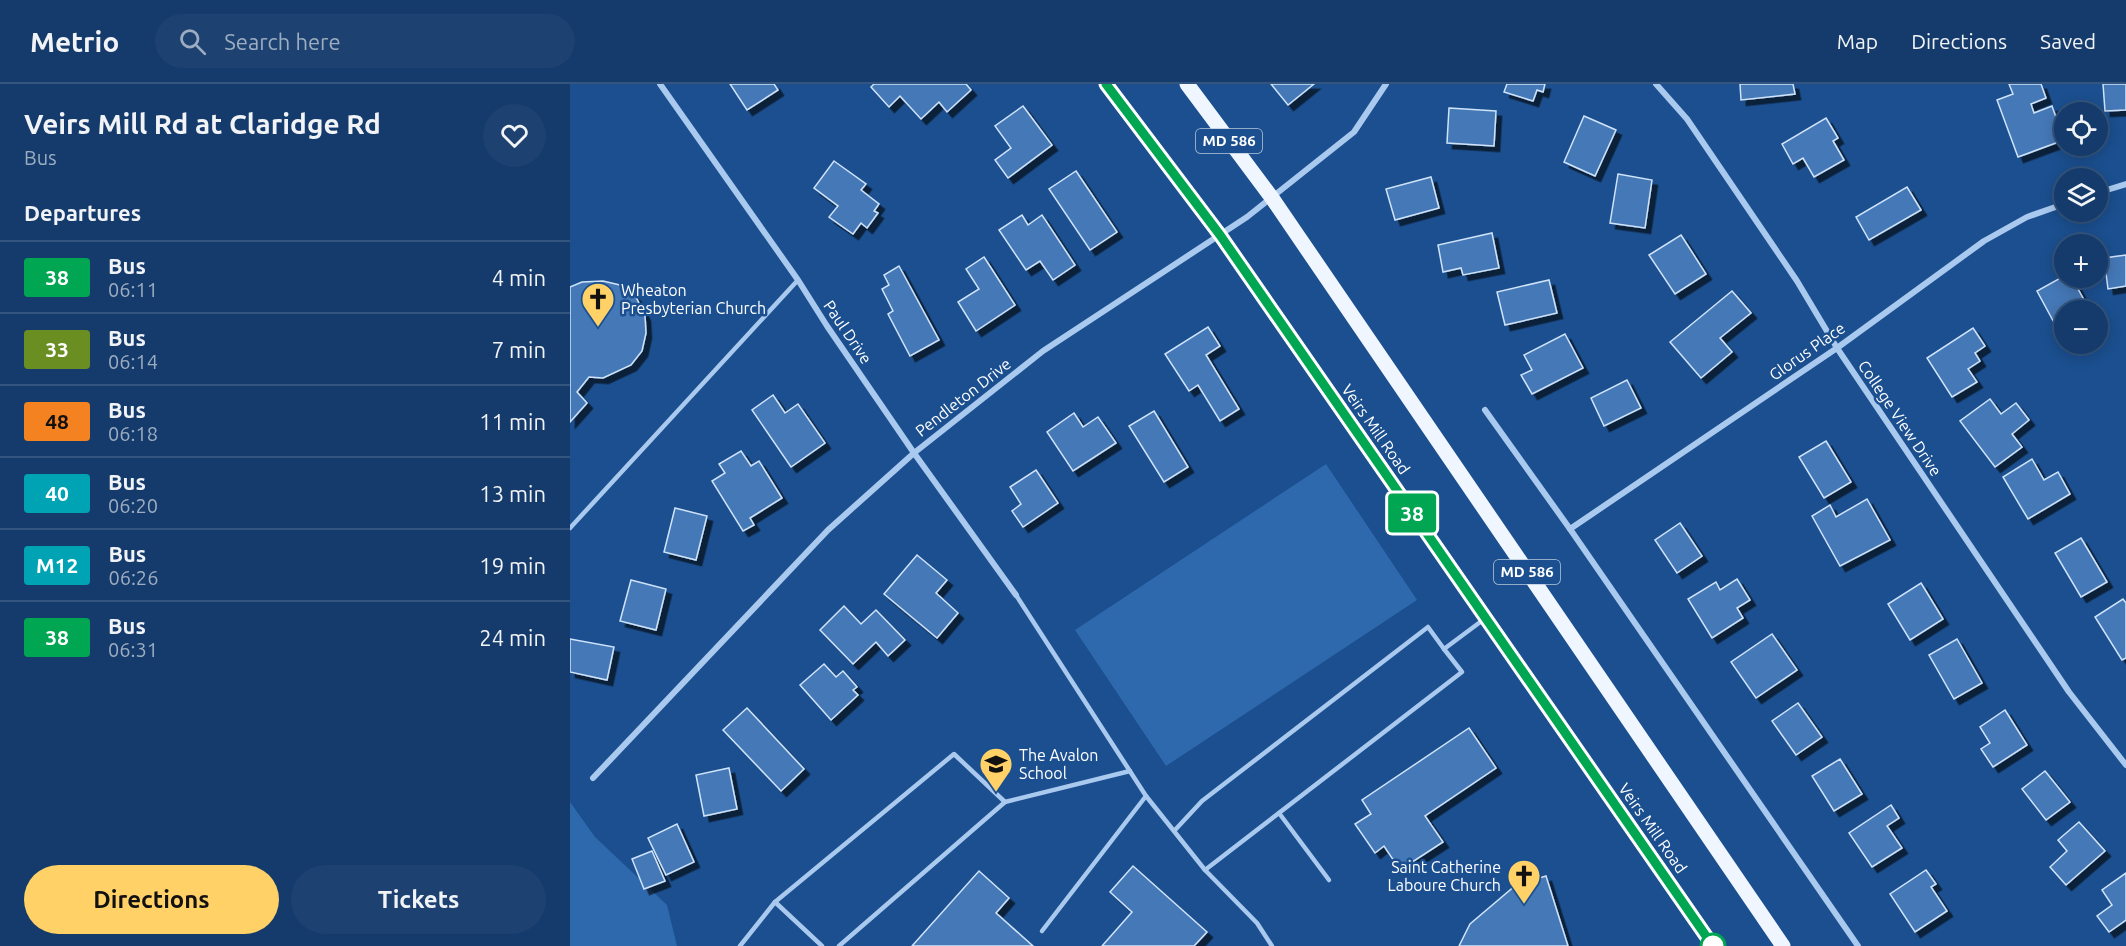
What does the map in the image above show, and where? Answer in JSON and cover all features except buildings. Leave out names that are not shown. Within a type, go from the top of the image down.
[{"type":"main road","name":"Veirs Mill Road","points":[[1106,84],[1220,235],[1713,946]]},
{"type":"main road","name":"MD 586","points":[[1187,84],[1272,198],[1783,946]]},
{"type":"street","name":"Paul Drive","points":[[660,84],[798,280],[914,453],[1016,595]]},
{"type":"street","name":"Pendleton Drive","points":[[594,778],[828,530],[914,453],[1043,351],[1220,235],[1272,198],[1354,132],[1386,84]]},
{"type":"street","name":"College View Drive","points":[[1656,84],[1693,128],[1797,281],[1837,348],[2069,692],[2126,765]]},
{"type":"street","points":[[2108,190],[2126,184]]},
{"type":"street","name":"Glorus Place","points":[[1570,529],[1837,348],[1984,241],[2027,217],[2054,208]]},
{"type":"street","points":[[1485,410],[1858,946]]},
{"type":"lane","points":[[570,528],[798,280]]},
{"type":"lane","points":[[1016,595],[1146,796],[1205,870],[1257,923],[1270,946]]},
{"type":"lane","points":[[1444,649],[1485,618]]},
{"type":"lane","points":[[1175,830],[1202,801],[1428,627],[1462,672],[1205,870]]},
{"type":"lane","points":[[740,946],[775,902],[954,754],[1005,802]]},
{"type":"lane","points":[[839,946],[1005,802],[1130,771]]},
{"type":"lane","points":[[1041,931],[1146,796]]},
{"type":"lane","points":[[1280,813],[1329,880]]},
{"type":"lane","points":[[775,902],[822,946]]},
{"type":"shaded area","points":[[1326,464],[1417,600],[1166,766],[1075,630]]},
{"type":"shaded area","points":[[570,802],[595,837],[667,905],[677,946],[570,946]]},
{"type":"bus line","name":"38","points":[[1106,84],[1220,235],[1713,946]]},
{"type":"place","name":"Wheaton Presbyterian Church","points":[[598,328]]},
{"type":"place","name":"The Avalon School","points":[[996,793]]},
{"type":"place","name":"Saint Catherine Laboure Church","points":[[1524,905]]}]
